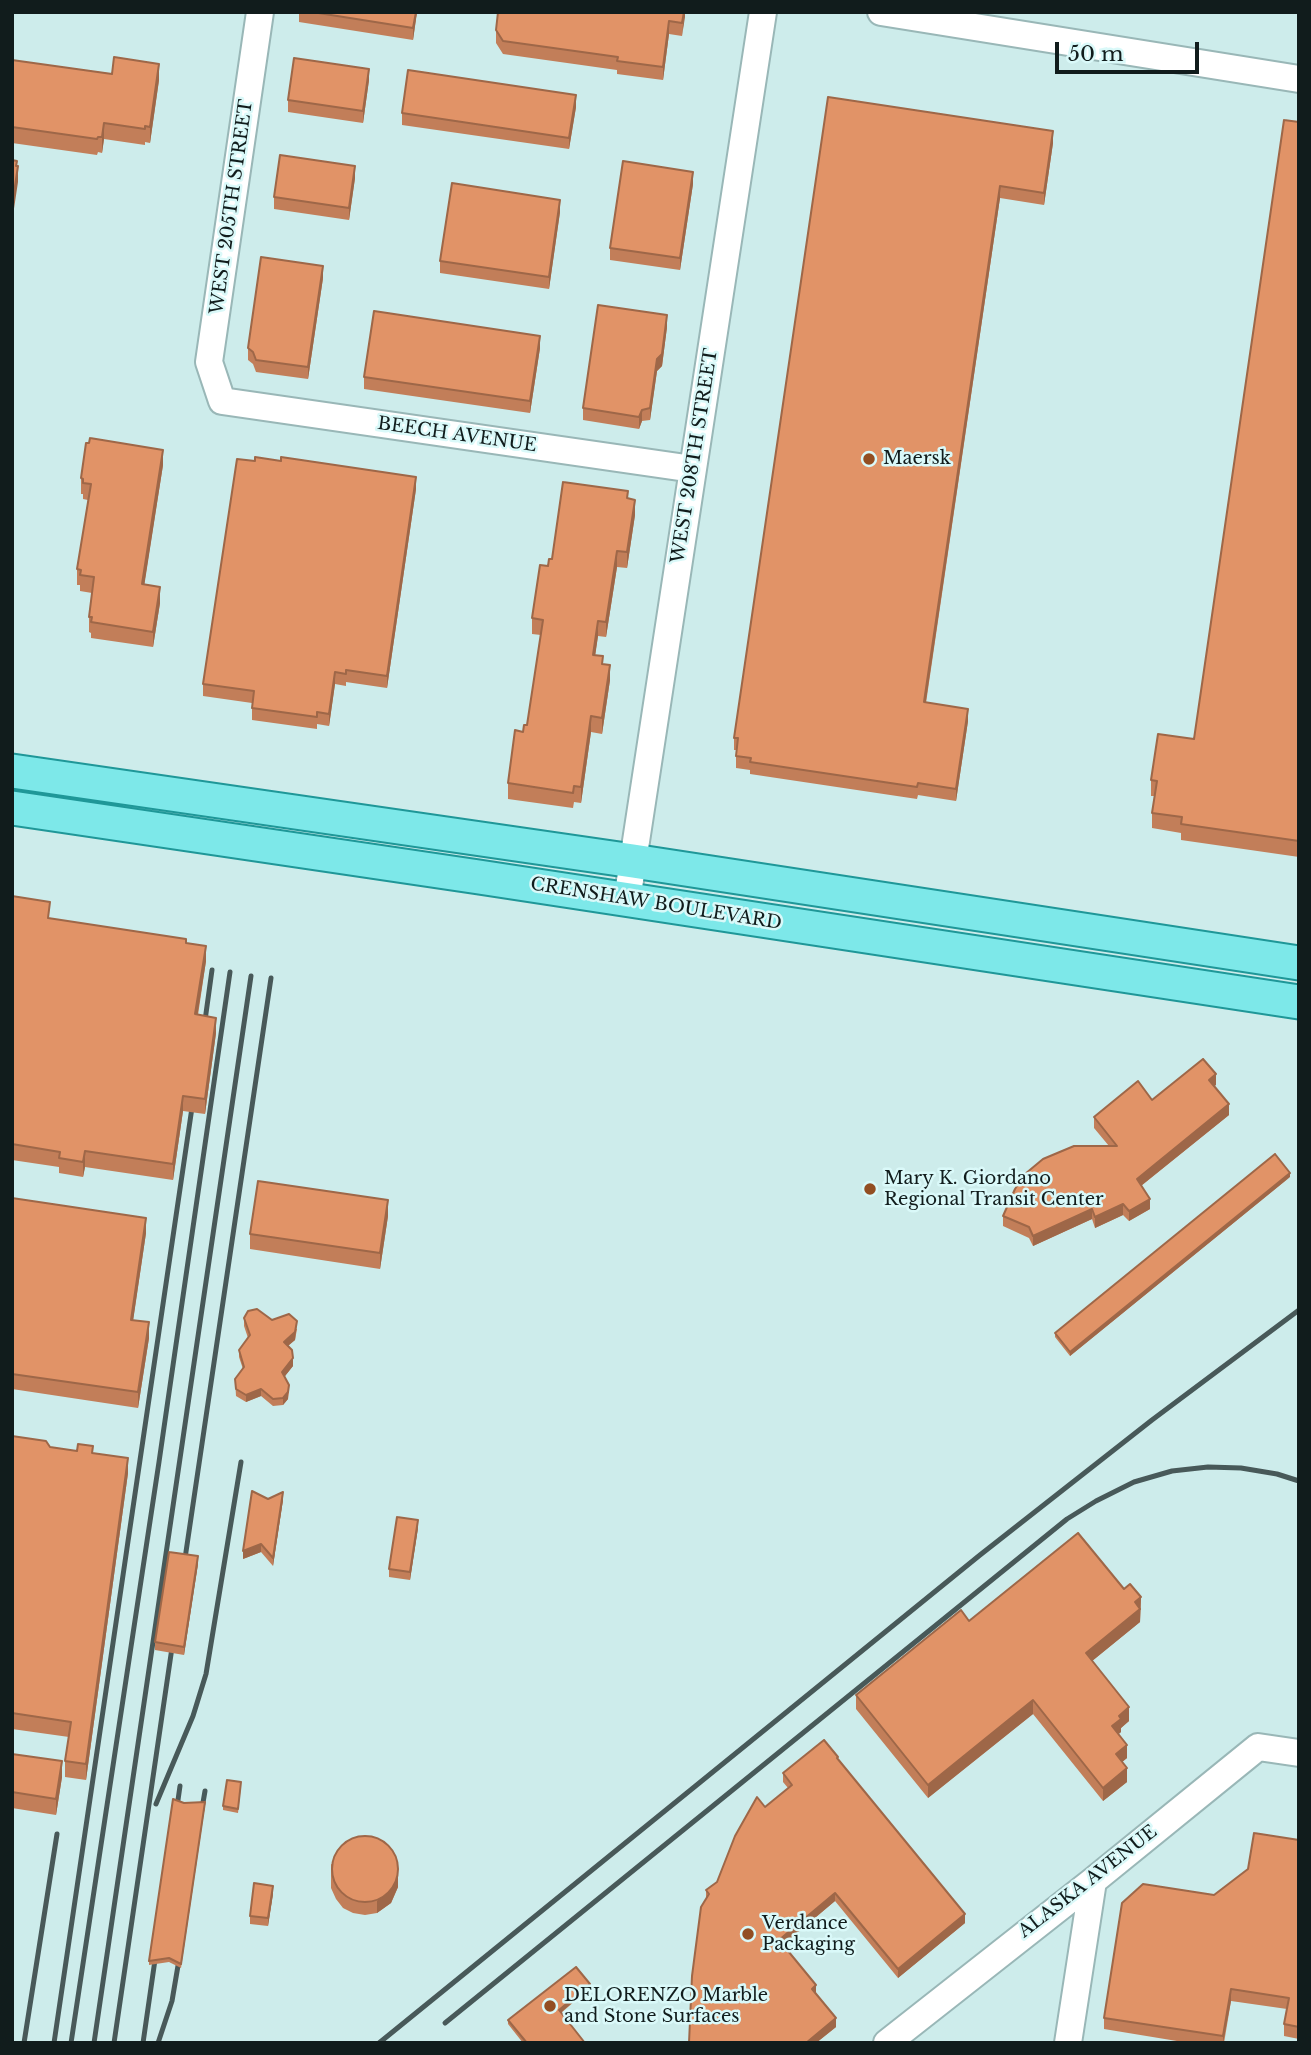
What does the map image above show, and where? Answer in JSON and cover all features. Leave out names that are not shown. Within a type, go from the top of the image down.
[{"type":"main road","points":[[12,771],[1299,963]]},
{"type":"main road","name":"CRENSHAW BOULEVARD","points":[[12,808],[1299,1002]]},
{"type":"street","name":"WEST 205TH STREET","points":[[222,401],[209,362],[260,12]]},
{"type":"street","name":"WEST 208TH STREET","points":[[627,900],[763,12]]},
{"type":"street","points":[[881,12],[1299,79]]},
{"type":"street","name":"BEECH AVENUE","points":[[222,401],[693,469]]},
{"type":"street","name":"ALASKA AVENUE","points":[[887,2043],[1258,1748],[1299,1753]]},
{"type":"street","points":[[1068,2043],[1093,1881]]},
{"type":"building","points":[[312,12],[416,12],[413,28]]},
{"type":"building","points":[[498,12],[684,12],[682,23],[669,21],[663,67],[617,61],[618,57],[503,41],[496,30]]},
{"type":"building","points":[[114,57],[159,64],[150,127],[145,126],[145,129],[104,123],[102,137],[97,139],[12,127],[12,60],[112,74]]},
{"type":"building","points":[[294,58],[369,69],[363,111],[288,100]]},
{"type":"building","points":[[408,70],[576,95],[569,138],[402,113]]},
{"type":"building","name":"Maersk","points":[[828,97],[1053,131],[1044,193],[1000,186],[924,702],[968,709],[956,789],[918,783],[917,787],[750,762],[751,758],[736,756],[738,738],[734,738]]},
{"type":"building","points":[[1284,120],[1299,122],[1299,841],[1181,824],[1182,817],[1152,813],[1157,781],[1151,780],[1158,734],[1194,739]]},
{"type":"building","points":[[280,155],[355,166],[349,208],[274,197]]},
{"type":"building","points":[[12,160],[17,161],[18,166],[12,206]]},
{"type":"building","points":[[623,161],[693,172],[680,258],[610,248]]},
{"type":"building","points":[[452,183],[560,200],[549,277],[440,261]]},
{"type":"building","points":[[261,257],[323,266],[308,367],[256,360],[248,348]]},
{"type":"building","points":[[598,305],[667,315],[650,408],[642,410],[639,417],[583,408]]},
{"type":"building","points":[[374,311],[540,336],[530,401],[364,377]]},
{"type":"building","points":[[90,438],[163,450],[142,584],[160,587],[153,632],[91,622],[92,617],[89,617],[94,577],[80,575],[81,570],[77,569],[91,484],[83,483],[81,478],[86,443],[89,443]]},
{"type":"building","points":[[255,457],[281,461],[281,457],[416,477],[387,676],[346,670],[346,674],[335,672],[329,714],[317,712],[317,717],[252,708],[254,691],[203,684],[237,459],[255,461]]},
{"type":"building","points":[[563,482],[628,491],[627,498],[635,500],[627,552],[617,551],[606,622],[598,621],[593,655],[603,656],[602,664],[610,665],[602,718],[591,716],[581,787],[574,786],[573,793],[508,783],[515,730],[523,732],[524,725],[527,725],[543,620],[532,618],[540,565],[548,566],[549,559],[552,559]]},
{"type":"building","points":[[12,896],[50,902],[48,918],[186,939],[186,943],[206,946],[195,1014],[216,1018],[205,1099],[183,1096],[173,1164],[85,1151],[83,1162],[59,1158],[60,1152],[12,1144]]},
{"type":"building","points":[[1203,1059],[1216,1074],[1209,1080],[1229,1104],[1137,1179],[1150,1199],[1129,1211],[1123,1204],[1095,1217],[1092,1209],[1033,1236],[1029,1227],[1003,1216],[1025,1174],[1043,1159],[1074,1146],[1117,1146],[1094,1117],[1138,1081],[1152,1100]]},
{"type":"building","points":[[1275,1154],[1290,1173],[1070,1352],[1055,1333]]},
{"type":"building","points":[[258,1181],[388,1200],[380,1253],[250,1234]]},
{"type":"building","points":[[12,1198],[146,1218],[131,1320],[149,1322],[138,1392],[12,1374]]},
{"type":"building","points":[[257,1309],[272,1320],[289,1314],[297,1321],[295,1332],[284,1342],[292,1350],[293,1358],[282,1372],[289,1385],[283,1398],[273,1399],[261,1389],[246,1395],[236,1389],[235,1379],[244,1367],[239,1350],[250,1335],[244,1318],[248,1311]]},
{"type":"building","points":[[12,1436],[46,1441],[50,1447],[77,1451],[78,1444],[93,1446],[92,1453],[128,1458],[86,1764],[65,1761],[71,1722],[12,1713]]},
{"type":"building","points":[[252,1491],[268,1499],[283,1492],[273,1558],[261,1544],[243,1551]]},
{"type":"building","points":[[397,1517],[418,1520],[410,1572],[389,1569]]},
{"type":"building","points":[[1078,1533],[1124,1589],[1130,1584],[1141,1597],[1135,1602],[1140,1609],[1086,1653],[1129,1707],[1112,1726],[1127,1745],[1116,1754],[1127,1768],[1103,1788],[1033,1700],[928,1785],[856,1695],[961,1610],[969,1621]]},
{"type":"building","points":[[169,1552],[198,1556],[184,1647],[155,1642]]},
{"type":"building","points":[[824,1740],[965,1914],[898,1969],[835,1893],[779,1940],[816,1985],[812,1989],[836,2018],[806,2043],[689,2043],[692,1976],[701,1907],[709,1894],[706,1890],[717,1882],[735,1836],[757,1797],[765,1807],[792,1785],[783,1773]]},
{"type":"building","points":[[12,1754],[62,1761],[56,1799],[12,1792]]},
{"type":"building","points":[[227,1780],[241,1782],[238,1809],[223,1806]]},
{"type":"building","points":[[173,1799],[184,1803],[205,1802],[181,1964],[169,1958],[149,1961]]},
{"type":"building","points":[[1254,1833],[1299,1840],[1299,2027],[1284,2024],[1289,1998],[1231,1989],[1223,2036],[1104,2018],[1122,1903],[1143,1884],[1214,1895],[1248,1869]]},
{"type":"building","points":[[358,1836],[372,1836],[384,1841],[393,1850],[398,1869],[396,1882],[389,1893],[372,1902],[358,1902],[346,1897],[337,1888],[332,1876],[332,1862],[337,1850],[346,1841]]},
{"type":"building","points":[[254,1883],[273,1886],[268,1918],[250,1916]]},
{"type":"building","name":"DELORENZO Marble and Stone Surfaces","points":[[576,1967],[590,1984],[559,2010],[585,2043],[527,2043],[508,2020]]},
{"type":"railway","points":[[203,1035],[212,970]]},
{"type":"railway","points":[[71,2043],[230,972]]},
{"type":"railway","points":[[94,2043],[251,976]]},
{"type":"railway","points":[[183,1572],[271,978]]},
{"type":"railway","points":[[54,2043],[194,1094]]},
{"type":"railway","points":[[379,2043],[980,1555],[1152,1420],[1299,1310]]},
{"type":"railway","points":[[156,1804],[193,1716],[206,1674],[241,1462]]},
{"type":"railway","points":[[445,2023],[1067,1519],[1134,1482],[1172,1471],[1208,1467],[1241,1468],[1299,1481]]},
{"type":"railway","points":[[114,2043],[174,1634]]},
{"type":"railway","points":[[175,1821],[180,1786]]},
{"type":"railway","points":[[200,1820],[205,1791]]},
{"type":"railway","points":[[24,2043],[57,1834]]},
{"type":"railway","points":[[143,2043],[157,1946]]},
{"type":"railway","points":[[158,2043],[172,2001],[181,1948]]},
{"type":"place","name":"Maersk","points":[[869,459]]},
{"type":"place","name":"Mary K. Giordano Regional Transit Center","points":[[870,1189]]},
{"type":"place","name":"Verdance Packaging","points":[[748,1934]]},
{"type":"place","name":"DELORENZO Marble and Stone Surfaces","points":[[550,2006]]}]
